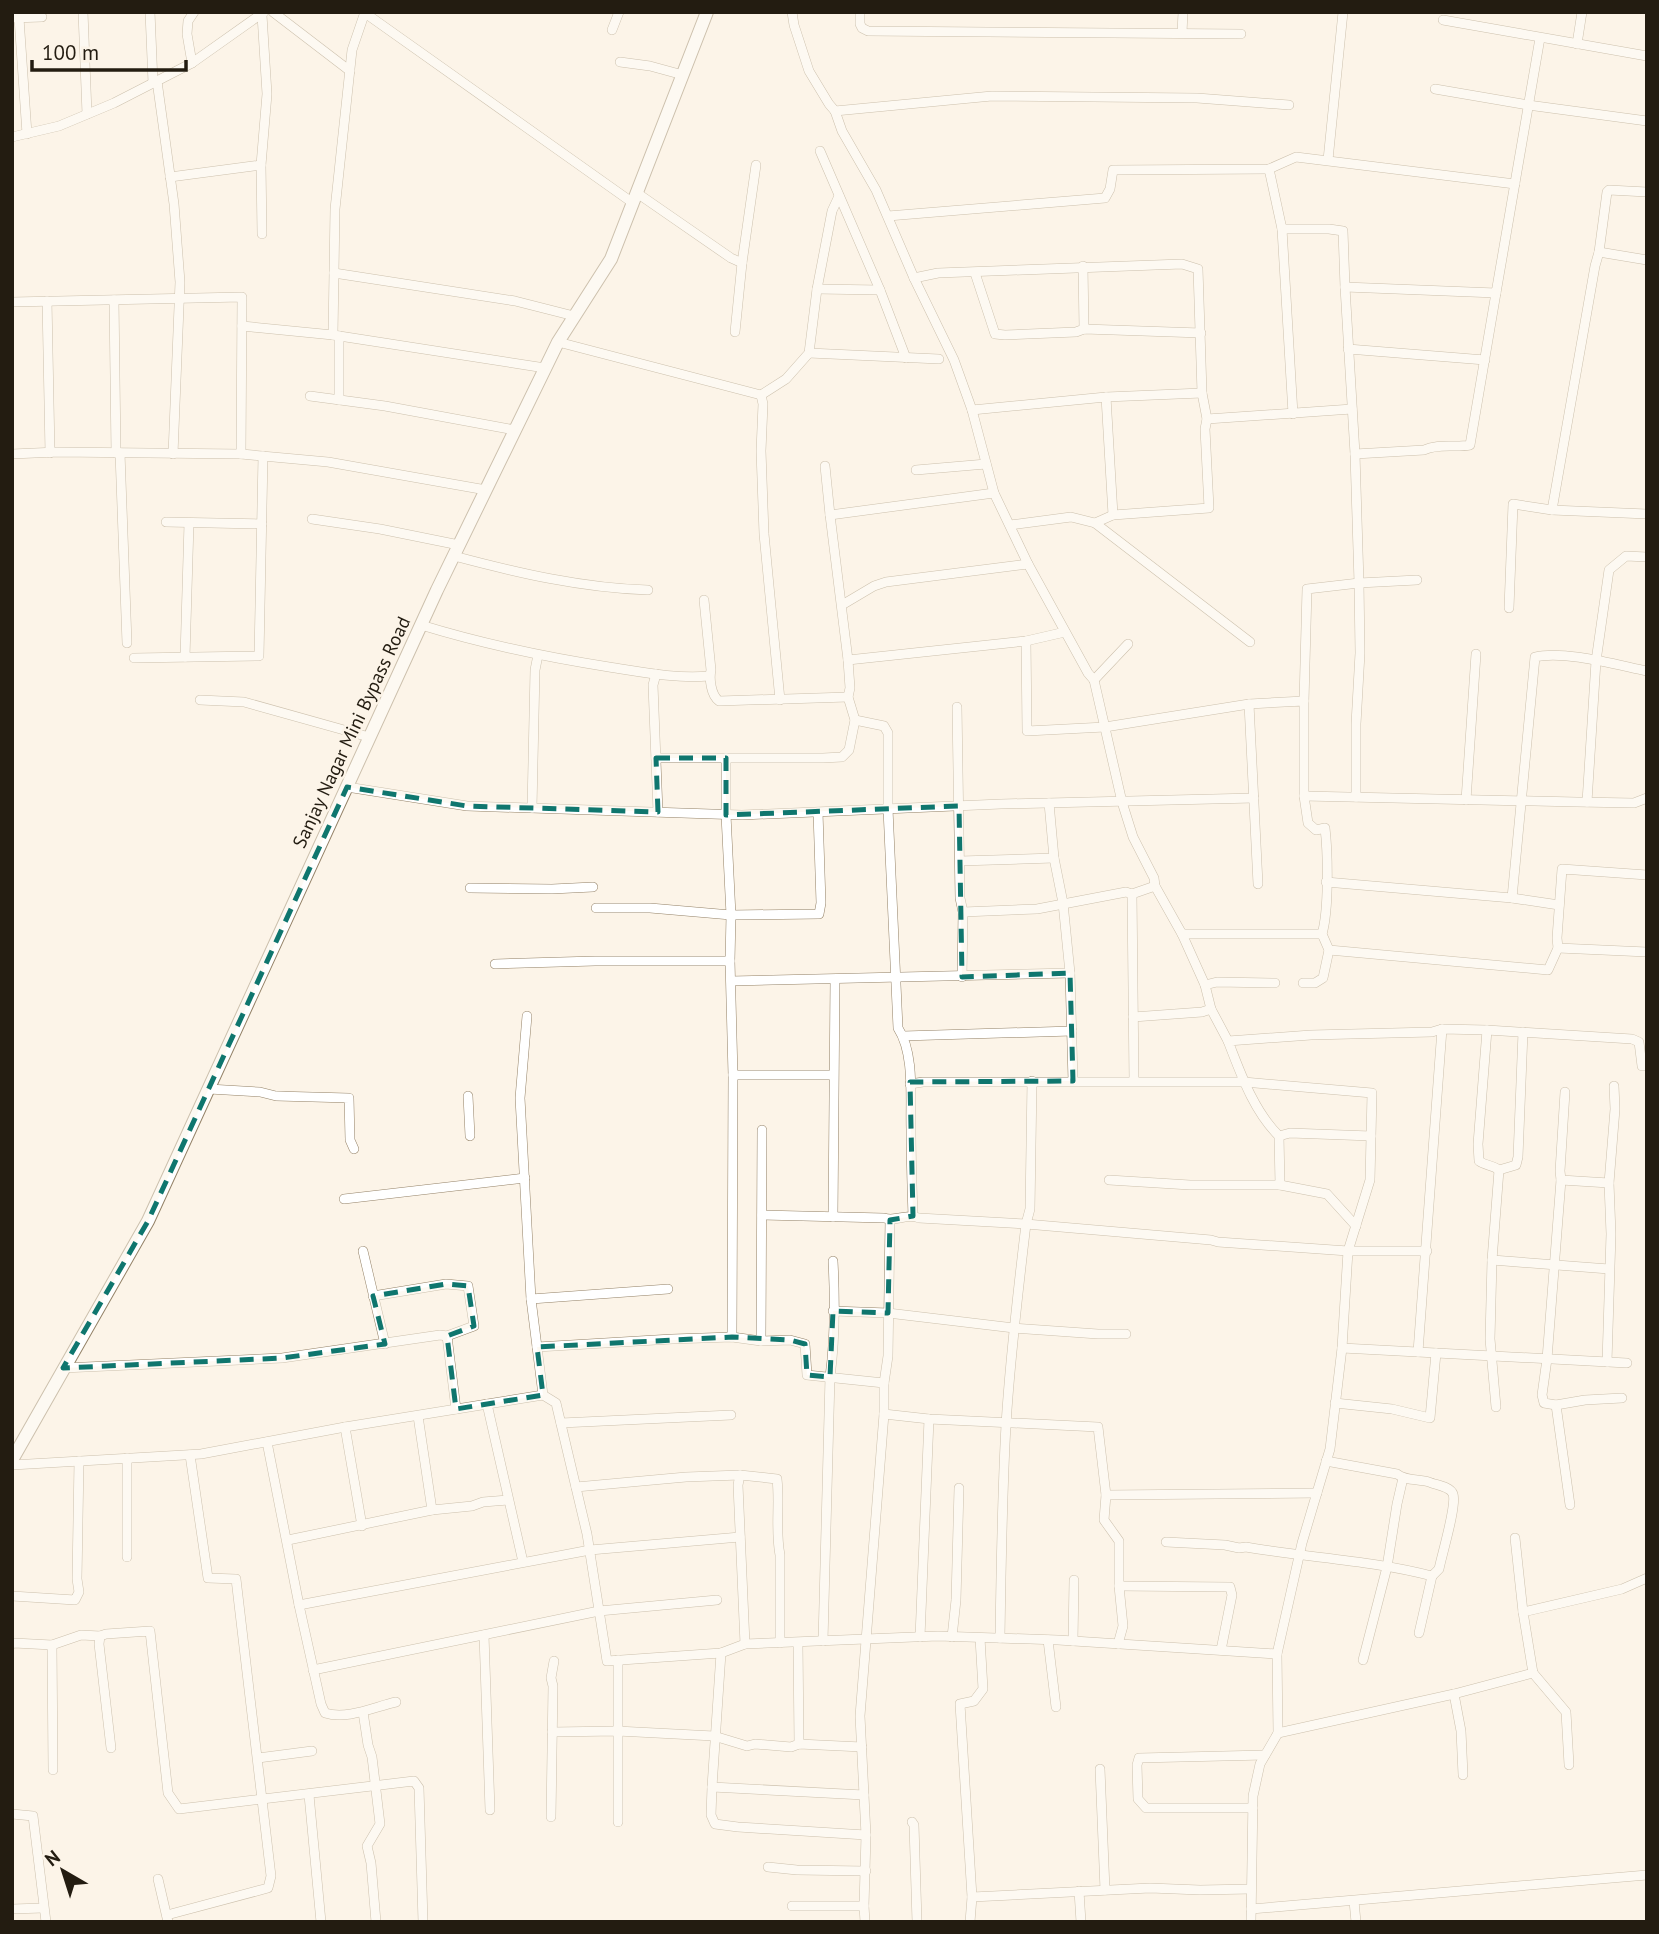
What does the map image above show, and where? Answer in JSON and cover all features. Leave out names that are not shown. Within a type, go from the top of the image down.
[{"type":"street","points":[[83,12],[87,114]]},
{"type":"street","points":[[150,12],[155,82],[176,228],[180,298],[173,454]]},
{"type":"street","points":[[192,63],[187,34],[188,21],[194,12]]},
{"type":"street","points":[[272,12],[350,71]]},
{"type":"street","points":[[612,30],[619,12]]},
{"type":"street","name":"Sanjay Nagar Mini Bypass Road","points":[[12,1463],[148,1221],[456,551],[558,342],[611,259],[707,12]]},
{"type":"street","points":[[792,12],[809,71],[835,111],[842,131],[876,190],[914,278],[954,360],[972,410],[994,493],[1028,564],[1094,680],[1122,802],[1133,837],[1154,878],[1155,886],[1182,934],[1244,1082],[1265,1122],[1279,1136],[1280,1185]]},
{"type":"street","points":[[860,12],[862,29],[868,30],[1241,33]]},
{"type":"street","points":[[1182,33],[1183,12]]},
{"type":"street","points":[[1328,160],[1343,12]]},
{"type":"street","points":[[1577,44],[1582,12]]},
{"type":"street","points":[[12,137],[59,126],[155,82],[192,63],[262,13]]},
{"type":"street","points":[[262,13],[267,94],[261,165],[262,234]]},
{"type":"street","points":[[339,400],[334,273],[335,209],[352,50],[365,13],[635,198],[742,263]]},
{"type":"street","points":[[27,134],[16,18],[42,17]]},
{"type":"street","points":[[1443,20],[1647,56]]},
{"type":"street","points":[[1356,454],[1470,445],[1540,38]]},
{"type":"street","points":[[620,62],[650,66],[683,75]]},
{"type":"street","points":[[1435,89],[1647,121]]},
{"type":"street","points":[[835,111],[992,96],[1196,98],[1289,105]]},
{"type":"street","points":[[820,151],[906,358]]},
{"type":"street","points":[[888,216],[1105,198],[1110,189],[1113,170],[1269,169],[1296,157],[1515,184]]},
{"type":"street","points":[[170,177],[261,165]]},
{"type":"street","points":[[735,332],[756,165]]},
{"type":"street","points":[[1269,169],[1282,229],[1293,414]]},
{"type":"street","points":[[1552,510],[1594,266],[1599,252],[1605,202],[1609,190],[1647,192]]},
{"type":"street","points":[[558,342],[761,396],[786,379],[809,354],[817,289],[832,211],[839,196]]},
{"type":"street","points":[[1282,229],[1343,231],[1356,454],[1359,583],[1356,797]]},
{"type":"street","points":[[1599,252],[1647,260]]},
{"type":"street","points":[[914,278],[938,273],[1083,266],[1182,264],[1198,269],[1209,508],[1113,515],[1095,523]]},
{"type":"street","points":[[1083,266],[1084,330]]},
{"type":"street","points":[[975,272],[995,334],[1084,330],[1200,333]]},
{"type":"street","points":[[334,273],[515,301],[574,316]]},
{"type":"street","points":[[1345,287],[1496,293]]},
{"type":"street","points":[[817,289],[880,290]]},
{"type":"street","points":[[12,302],[242,297],[241,454]]},
{"type":"street","points":[[114,300],[127,643]]},
{"type":"street","points":[[47,301],[50,453]]},
{"type":"street","points":[[242,326],[336,335],[545,368]]},
{"type":"street","points":[[1348,349],[1485,360]]},
{"type":"street","points":[[809,354],[939,359]]},
{"type":"street","points":[[972,410],[1106,397],[1202,393]]},
{"type":"street","points":[[310,396],[385,406],[515,430]]},
{"type":"street","points":[[761,396],[764,534],[780,700]]},
{"type":"street","points":[[1106,397],[1113,515]]},
{"type":"street","points":[[1207,419],[1352,409]]},
{"type":"street","points":[[12,454],[241,454],[328,462],[486,490]]},
{"type":"street","points":[[134,658],[259,656],[263,456]]},
{"type":"street","points":[[916,470],[986,464]]},
{"type":"street","points":[[656,758],[842,757],[849,750],[855,720],[848,697],[848,660],[825,466]]},
{"type":"street","points":[[830,515],[994,493]]},
{"type":"street","points":[[1508,608],[1513,504],[1552,510],[1647,514]]},
{"type":"street","points":[[1010,525],[1071,517],[1095,523],[1250,642]]},
{"type":"street","points":[[313,519],[380,529],[547,579],[648,590]]},
{"type":"street","points":[[166,522],[262,524]]},
{"type":"street","points":[[186,657],[189,523]]},
{"type":"street","points":[[1587,802],[1596,661],[1609,569],[1626,556],[1647,557]]},
{"type":"street","points":[[842,605],[886,582],[1028,564]]},
{"type":"street","points":[[1303,983],[1315,983],[1323,978],[1329,950],[1321,934],[1326,882],[1325,828],[1316,830],[1308,822],[1304,796],[1307,589],[1418,580]]},
{"type":"street","points":[[704,600],[709,676],[714,698],[719,701],[848,697]]},
{"type":"street","points":[[421,625],[471,640],[538,655],[656,674],[692,678],[709,676]]},
{"type":"street","points":[[848,660],[1026,641],[1065,632]]},
{"type":"street","points":[[1026,641],[1027,731],[1105,727],[1249,704],[1304,701]]},
{"type":"street","points":[[1094,680],[1128,644]]},
{"type":"street","points":[[1466,800],[1476,654]]},
{"type":"street","points":[[1512,898],[1535,657],[1547,654],[1647,671]]},
{"type":"street","points":[[532,808],[535,670],[538,655]]},
{"type":"street","points":[[656,674],[653,685],[658,812]]},
{"type":"street","points":[[200,699],[244,702],[369,737]]},
{"type":"street","points":[[1249,704],[1258,884]]},
{"type":"street","points":[[957,707],[960,898],[963,912],[962,977]]},
{"type":"street","points":[[855,720],[884,726],[888,733],[888,809],[898,1028],[907,1050],[910,1084],[913,1216]]},
{"type":"street","points":[[726,758],[733,1075],[732,1337]]},
{"type":"street","points":[[347,787],[467,806],[726,815],[1254,798]]},
{"type":"street","points":[[1304,796],[1634,803],[1647,798]]},
{"type":"street","points":[[1049,803],[1070,973],[1073,1081]]},
{"type":"street","points":[[596,908],[650,908],[731,915],[819,915],[821,903],[818,812]]},
{"type":"street","points":[[960,861],[1054,858]]},
{"type":"street","points":[[1329,950],[1548,970],[1558,948],[1562,869],[1647,875]]},
{"type":"street","points":[[1326,882],[1512,898],[1559,905]]},
{"type":"street","points":[[963,912],[1037,909],[1126,892],[1132,894],[1155,886]]},
{"type":"street","points":[[470,888],[593,887]]},
{"type":"street","points":[[1132,894],[1134,1081]]},
{"type":"street","points":[[1182,934],[1321,934]]},
{"type":"street","points":[[1558,948],[1647,952]]},
{"type":"street","points":[[495,964],[730,961]]},
{"type":"street","points":[[731,981],[1070,973]]},
{"type":"street","points":[[833,1217],[835,980]]},
{"type":"street","points":[[1205,985],[1217,982],[1275,983]]},
{"type":"street","points":[[1133,1017],[1212,1009]]},
{"type":"street","points":[[527,1016],[520,1098],[531,1299],[543,1395]]},
{"type":"street","points":[[1228,1041],[1311,1035],[1432,1032],[1442,1029],[1523,1032],[1632,1039],[1639,1042],[1643,1066],[1647,1066]]},
{"type":"street","points":[[1418,1352],[1442,1029]]},
{"type":"street","points":[[1487,1030],[1479,1161],[1499,1170]]},
{"type":"street","points":[[903,1036],[1072,1031]]},
{"type":"street","points":[[1499,1170],[1516,1165],[1518,1157],[1523,1032]]},
{"type":"street","points":[[733,1075],[833,1075]]},
{"type":"street","points":[[910,1084],[1032,1081],[1244,1082],[1372,1093],[1370,1180],[1348,1251],[1342,1348],[1330,1449],[1298,1556],[1277,1654],[1278,1733],[1260,1764],[1253,1796],[1251,1922]]},
{"type":"street","points":[[1000,1638],[1006,1424],[1014,1328],[1030,1209],[1032,1081]]},
{"type":"street","points":[[1607,1362],[1611,1234],[1609,1183],[1615,1109],[1614,1086]]},
{"type":"street","points":[[209,1089],[276,1097],[349,1098],[351,1140],[354,1149]]},
{"type":"street","points":[[1565,1092],[1561,1180],[1542,1395],[1544,1403],[1556,1405],[1622,1398]]},
{"type":"street","points":[[468,1096],[470,1136]]},
{"type":"street","points":[[761,1341],[762,1130]]},
{"type":"street","points":[[1279,1136],[1290,1133],[1371,1136]]},
{"type":"street","points":[[1496,1407],[1490,1339],[1492,1260],[1499,1170]]},
{"type":"street","points":[[344,1199],[525,1178]]},
{"type":"street","points":[[1109,1180],[1190,1185],[1280,1185],[1327,1194],[1356,1226]]},
{"type":"street","points":[[1561,1180],[1609,1183]]},
{"type":"street","points":[[762,1215],[890,1220],[913,1216],[1348,1251],[1427,1251]]},
{"type":"street","points":[[865,1922],[866,1835],[860,1716],[888,1356],[890,1220]]},
{"type":"street","points":[[363,1251],[385,1344]]},
{"type":"street","points":[[1492,1260],[1609,1269]]},
{"type":"street","points":[[823,1641],[830,1377],[833,1356],[833,1261]]},
{"type":"street","points":[[63,1368],[282,1358],[447,1336],[474,1326],[468,1286],[446,1284],[373,1296]]},
{"type":"street","points":[[531,1299],[668,1289]]},
{"type":"street","points":[[833,1311],[888,1313],[1014,1328],[1126,1334]]},
{"type":"street","points":[[447,1336],[456,1409]]},
{"type":"street","points":[[537,1347],[732,1337],[761,1341],[790,1340],[805,1344],[807,1376],[884,1383]]},
{"type":"street","points":[[1342,1348],[1627,1363]]},
{"type":"street","points":[[1335,1402],[1392,1409],[1430,1418],[1436,1353]]},
{"type":"street","points":[[12,1463],[190,1455],[543,1395],[556,1403],[561,1423],[590,1550],[607,1661],[721,1653],[745,1644],[920,1637],[1073,1641],[1277,1654]]},
{"type":"street","points":[[487,1404],[523,1562]]},
{"type":"street","points":[[1556,1405],[1570,1505]]},
{"type":"street","points":[[884,1414],[1006,1424],[1098,1427],[1106,1495],[1104,1520],[1119,1541],[1119,1586],[1123,1626],[1118,1644]]},
{"type":"street","points":[[561,1423],[731,1415]]},
{"type":"street","points":[[418,1416],[432,1510]]},
{"type":"street","points":[[920,1637],[929,1419]]},
{"type":"street","points":[[345,1427],[362,1525]]},
{"type":"street","points":[[267,1442],[299,1605],[325,1713],[334,1715],[363,1712],[396,1702]]},
{"type":"street","points":[[158,1880],[167,1919],[268,1888],[271,1876],[236,1579],[208,1578],[190,1455]]},
{"type":"street","points":[[127,1458],[127,1557]]},
{"type":"street","points":[[12,1596],[75,1600],[79,1592],[79,1461]]},
{"type":"street","points":[[1326,1461],[1419,1479],[1449,1489],[1453,1494],[1453,1509],[1439,1569],[1432,1576],[1419,1633]]},
{"type":"street","points":[[576,1487],[687,1477],[740,1475],[777,1479],[780,1643]]},
{"type":"street","points":[[740,1475],[738,1485],[745,1644]]},
{"type":"street","points":[[1363,1660],[1387,1567],[1396,1504],[1403,1478]]},
{"type":"street","points":[[952,1637],[957,1600],[959,1488]]},
{"type":"street","points":[[1106,1495],[1317,1493]]},
{"type":"street","points":[[288,1540],[432,1510],[508,1500]]},
{"type":"street","points":[[299,1605],[590,1550],[740,1537]]},
{"type":"street","points":[[1516,1538],[1523,1612],[1533,1673],[1566,1712],[1570,1765]]},
{"type":"street","points":[[1166,1542],[1225,1545],[1298,1556],[1333,1558],[1432,1576]]},
{"type":"street","points":[[1523,1612],[1622,1589],[1647,1578]]},
{"type":"street","points":[[1073,1641],[1074,1580]]},
{"type":"street","points":[[1119,1586],[1230,1587],[1232,1595],[1221,1650]]},
{"type":"street","points":[[313,1670],[599,1611],[717,1600]]},
{"type":"street","points":[[12,1644],[52,1645],[81,1635],[150,1631],[168,1793],[179,1809],[414,1781],[419,1788],[423,1922]]},
{"type":"street","points":[[484,1635],[490,1810]]},
{"type":"street","points":[[100,1636],[111,1748]]},
{"type":"street","points":[[970,1922],[972,1897],[960,1704],[974,1701],[983,1689],[980,1637]]},
{"type":"street","points":[[1048,1640],[1056,1707]]},
{"type":"street","points":[[798,1643],[799,1744]]},
{"type":"street","points":[[52,1645],[53,1770]]},
{"type":"street","points":[[721,1653],[711,1815],[715,1824],[866,1835]]},
{"type":"street","points":[[618,1660],[618,1822]]},
{"type":"street","points":[[551,1817],[551,1678],[554,1661]]},
{"type":"street","points":[[1278,1733],[1533,1673]]},
{"type":"street","points":[[1454,1693],[1461,1731],[1463,1775]]},
{"type":"street","points":[[363,1712],[372,1757],[380,1824],[367,1846],[376,1922]]},
{"type":"street","points":[[552,1732],[617,1731],[714,1736],[747,1746],[755,1744],[791,1747],[799,1744],[862,1747]]},
{"type":"street","points":[[258,1758],[312,1751]]},
{"type":"street","points":[[1253,1808],[1146,1808],[1138,1799],[1137,1765],[1139,1758],[1265,1755]]},
{"type":"street","points":[[1100,1769],[1105,1890]]},
{"type":"street","points":[[712,1787],[864,1795]]},
{"type":"street","points":[[309,1795],[321,1922]]},
{"type":"street","points":[[12,1814],[33,1816],[46,1922]]},
{"type":"street","points":[[912,1822],[918,1922]]},
{"type":"street","points":[[768,1867],[866,1871]]},
{"type":"street","points":[[1251,1909],[1647,1875]]},
{"type":"street","points":[[972,1897],[1150,1888],[1251,1889]]},
{"type":"street","points":[[1079,1891],[1081,1922]]},
{"type":"street","points":[[1354,1901],[1356,1922]]},
{"type":"street","points":[[792,1906],[864,1906]]},
{"type":"street","points":[[12,1909],[43,1908]]},
{"type":"highlighted area","points":[[656,758],[726,758],[726,815],[959,806],[962,977],[1070,973],[1073,1081],[910,1082],[913,1216],[890,1220],[888,1313],[833,1311],[830,1377],[807,1375],[805,1344],[790,1340],[732,1337],[537,1347],[543,1395],[456,1409],[447,1336],[474,1326],[468,1286],[446,1284],[373,1296],[385,1344],[282,1358],[63,1368],[148,1221],[347,787],[467,806],[658,812]]}]
